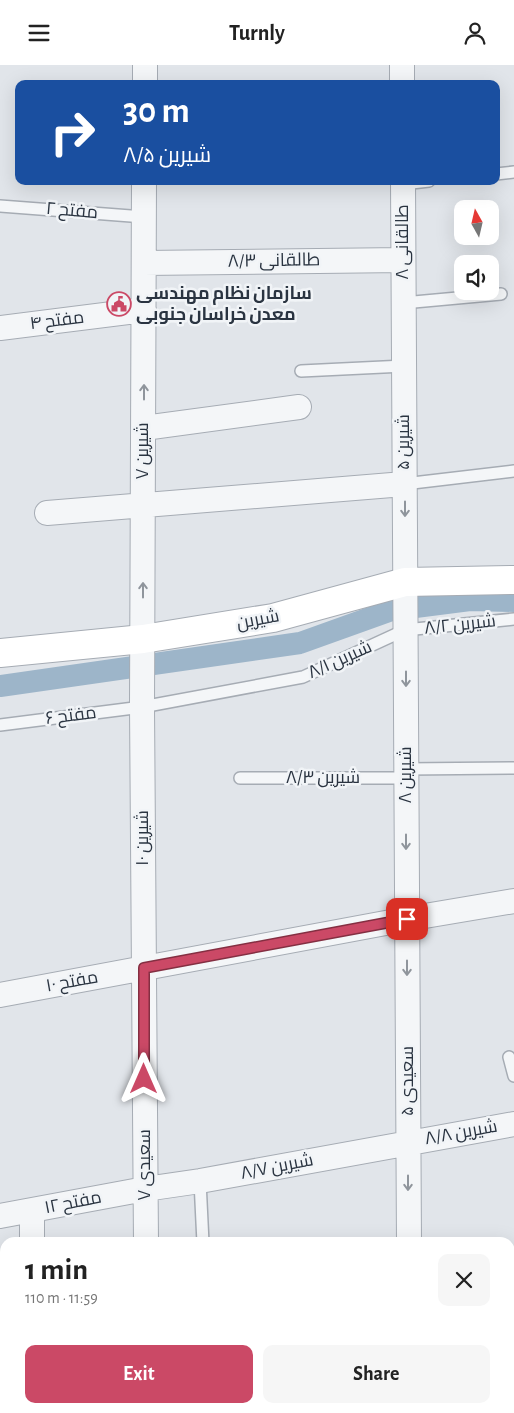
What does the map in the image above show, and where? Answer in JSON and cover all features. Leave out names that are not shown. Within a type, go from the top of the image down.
[{"type":"street","points":[[145,65],[145,80]]},
{"type":"street","points":[[402,65],[402,80]]},
{"type":"street","name":"شیرین ۷","points":[[142,707],[144,185]]},
{"type":"street","name":"طالقانی ۸","points":[[403,185],[404,303]]},
{"type":"street","name":"طالقانی ۸/۳","points":[[144,263],[403,260]]},
{"type":"street","name":"شیرین ۵","points":[[404,303],[405,630]]},
{"type":"street","name":"مفتح ۴","points":[[0,328],[144,310]]},
{"type":"street","points":[[144,428],[299,407]]},
{"type":"street","points":[[47,513],[404,484]]},
{"type":"street","name":"شیرین","points":[[0,653],[143,639],[273,618],[405,582],[514,580]]},
{"type":"street","name":"شیرین ۸","points":[[405,630],[407,919]]},
{"type":"street","name":"شیرین ۱۰","points":[[142,707],[144,968]]},
{"type":"street","name":"مفتح ۱۰","points":[[0,995],[407,919],[514,901]]},
{"type":"street","name":"سعیدی ۵","points":[[407,919],[409,1237]]},
{"type":"street","name":"سعیدی ۷","points":[[144,968],[146,1237]]},
{"type":"street","name":"شیرین ۸/۸","points":[[408,1142],[514,1124]]},
{"type":"street","name":"شیرین ۸/۷","points":[[145,1189],[200,1181],[408,1142]]},
{"type":"street","name":"مفتح ۱۲","points":[[0,1216],[145,1189]]},
{"type":"street","points":[[32,1211],[32,1237]]},
{"type":"lane","points":[[500,174],[514,172]]},
{"type":"lane","name":"مفتح ۲","points":[[0,206],[144,217]]},
{"type":"lane","points":[[404,303],[501,294]]},
{"type":"lane","points":[[301,371],[404,366]]},
{"type":"lane","points":[[404,484],[514,471]]},
{"type":"lane","name":"شیرین ۸/۲","points":[[405,630],[514,619]]},
{"type":"lane","name":"شیرین ۸/۱","points":[[142,707],[303,677],[405,630]]},
{"type":"lane","name":"مفتح ۶","points":[[0,725],[142,707]]},
{"type":"lane","name":"شیرین ۸/۳","points":[[240,778],[514,768]]},
{"type":"lane","points":[[509,1057],[514,1076]]},
{"type":"lane","points":[[200,1181],[203,1237]]},
{"type":"waterway","points":[[0,686],[300,643],[392,610],[470,600],[514,601]]},
{"type":"place","name":"سازمان نظام مهندسی معدن خراسان جنوبی","points":[[119,304]]},
{"type":"route","points":[[144,1079],[144,968],[407,919]]}]
